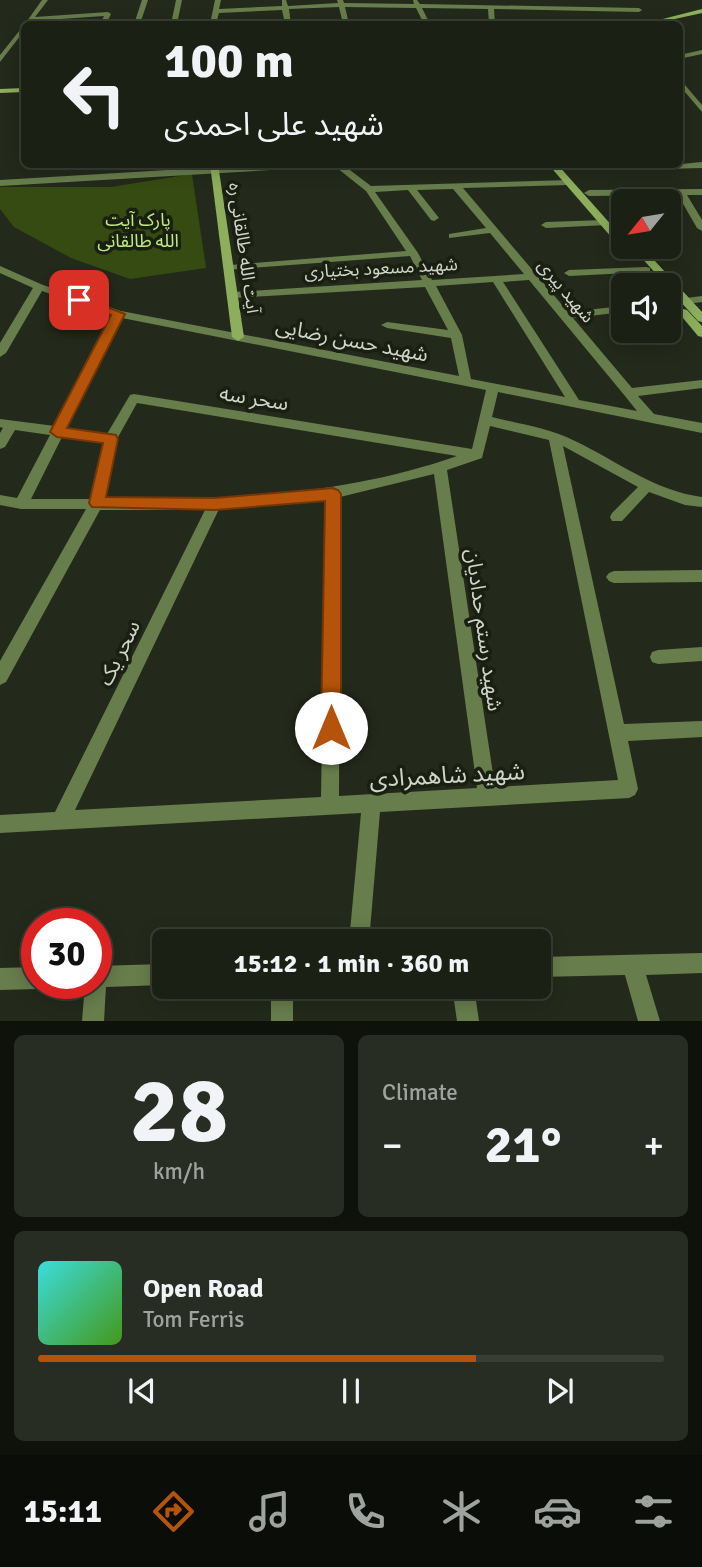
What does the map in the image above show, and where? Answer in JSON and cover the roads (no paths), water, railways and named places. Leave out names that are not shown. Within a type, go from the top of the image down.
[{"type":"main road","points":[[661,21],[702,13]]},
{"type":"main road","points":[[674,21],[702,13]]},
{"type":"main road","points":[[0,91],[21,90]]},
{"type":"main road","name":"آیت الله طالقانی ره","points":[[215,168],[238,337]]},
{"type":"main road","points":[[556,168],[611,231]]},
{"type":"main road","points":[[567,168],[611,218]]},
{"type":"main road","points":[[636,259],[649,273]]},
{"type":"main road","points":[[681,305],[702,319]]},
{"type":"main road","points":[[681,308],[702,333]]},
{"type":"street","points":[[29,21],[45,0]]},
{"type":"street","points":[[138,21],[145,0]]},
{"type":"street","points":[[175,21],[179,0]]},
{"type":"street","points":[[214,21],[218,0]]},
{"type":"street","points":[[635,0],[644,21]]},
{"type":"street","points":[[216,11],[285,4],[342,3],[416,3],[491,9],[639,10]]},
{"type":"street","points":[[342,3],[345,21]]},
{"type":"street","points":[[416,3],[425,21]]},
{"type":"street","points":[[81,16],[85,8]]},
{"type":"street","points":[[491,9],[492,21]]},
{"type":"street","points":[[47,21],[108,14],[104,21]]},
{"type":"street","points":[[0,60],[21,32]]},
{"type":"street","points":[[10,35],[19,35]]},
{"type":"street","points":[[683,56],[702,52]]},
{"type":"street","points":[[683,85],[701,108]]},
{"type":"street","points":[[683,166],[702,165]]},
{"type":"street","points":[[91,168],[92,178]]},
{"type":"street","points":[[133,168],[136,176]]},
{"type":"street","points":[[0,183],[136,176],[178,169],[215,168]]},
{"type":"street","points":[[341,168],[369,189],[413,253],[426,283],[456,335],[466,382]]},
{"type":"street","points":[[369,189],[568,182]]},
{"type":"street","name":"شهید پیری","points":[[456,186],[650,418]]},
{"type":"street","points":[[410,187],[434,218]]},
{"type":"street","points":[[702,192],[681,193],[702,228]]},
{"type":"street","points":[[589,193],[611,193]]},
{"type":"street","points":[[546,225],[604,223]]},
{"type":"street","points":[[452,236],[493,230]]},
{"type":"street","points":[[230,268],[413,253]]},
{"type":"street","name":"شهید حسن رضایی","points":[[0,269],[39,286],[119,314],[702,428]]},
{"type":"street","points":[[569,273],[646,270]]},
{"type":"street","name":"شهید مسعود بختیاری","points":[[233,295],[532,277]]},
{"type":"street","points":[[496,279],[575,403]]},
{"type":"street","points":[[0,353],[39,286]]},
{"type":"street","points":[[681,300],[702,299]]},
{"type":"street","points":[[565,316],[611,310]]},
{"type":"street","points":[[21,505],[119,314]]},
{"type":"street","points":[[387,325],[456,335]]},
{"type":"street","points":[[629,393],[702,384]]},
{"type":"street","points":[[0,500],[21,505],[215,504],[333,494],[440,469],[477,455],[493,387]]},
{"type":"street","name":"سحر سه","points":[[0,677],[97,503],[111,439],[134,398],[477,455]]},
{"type":"street","points":[[486,420],[555,438],[648,485],[690,502],[702,502]]},
{"type":"street","points":[[0,444],[6,424],[111,439]]},
{"type":"street","points":[[555,438],[617,733],[702,729]]},
{"type":"street","name":"شهید رستم حدادیان","points":[[440,469],[487,797]]},
{"type":"street","points":[[617,517],[648,485]]},
{"type":"street","points":[[330,806],[333,494]]},
{"type":"street","name":"سحر یک","points":[[60,821],[215,504]]},
{"type":"street","points":[[614,578],[702,576]]},
{"type":"street","points":[[658,657],[702,654]]},
{"type":"street","name":"شهید شاهمرادی","points":[[0,824],[629,789],[617,733]]},
{"type":"street","points":[[360,929],[371,803]]},
{"type":"street","points":[[551,967],[702,963]]},
{"type":"street","points":[[633,965],[649,1021]]},
{"type":"street","points":[[112,977],[152,975]]},
{"type":"street","points":[[0,979],[21,978]]},
{"type":"street","points":[[93,1021],[95,999]]},
{"type":"street","points":[[282,999],[282,1021]]},
{"type":"street","points":[[465,999],[468,1021]]},
{"type":"park label","name":"پارک آیت الله طالقانی","points":[[138,230]]}]
